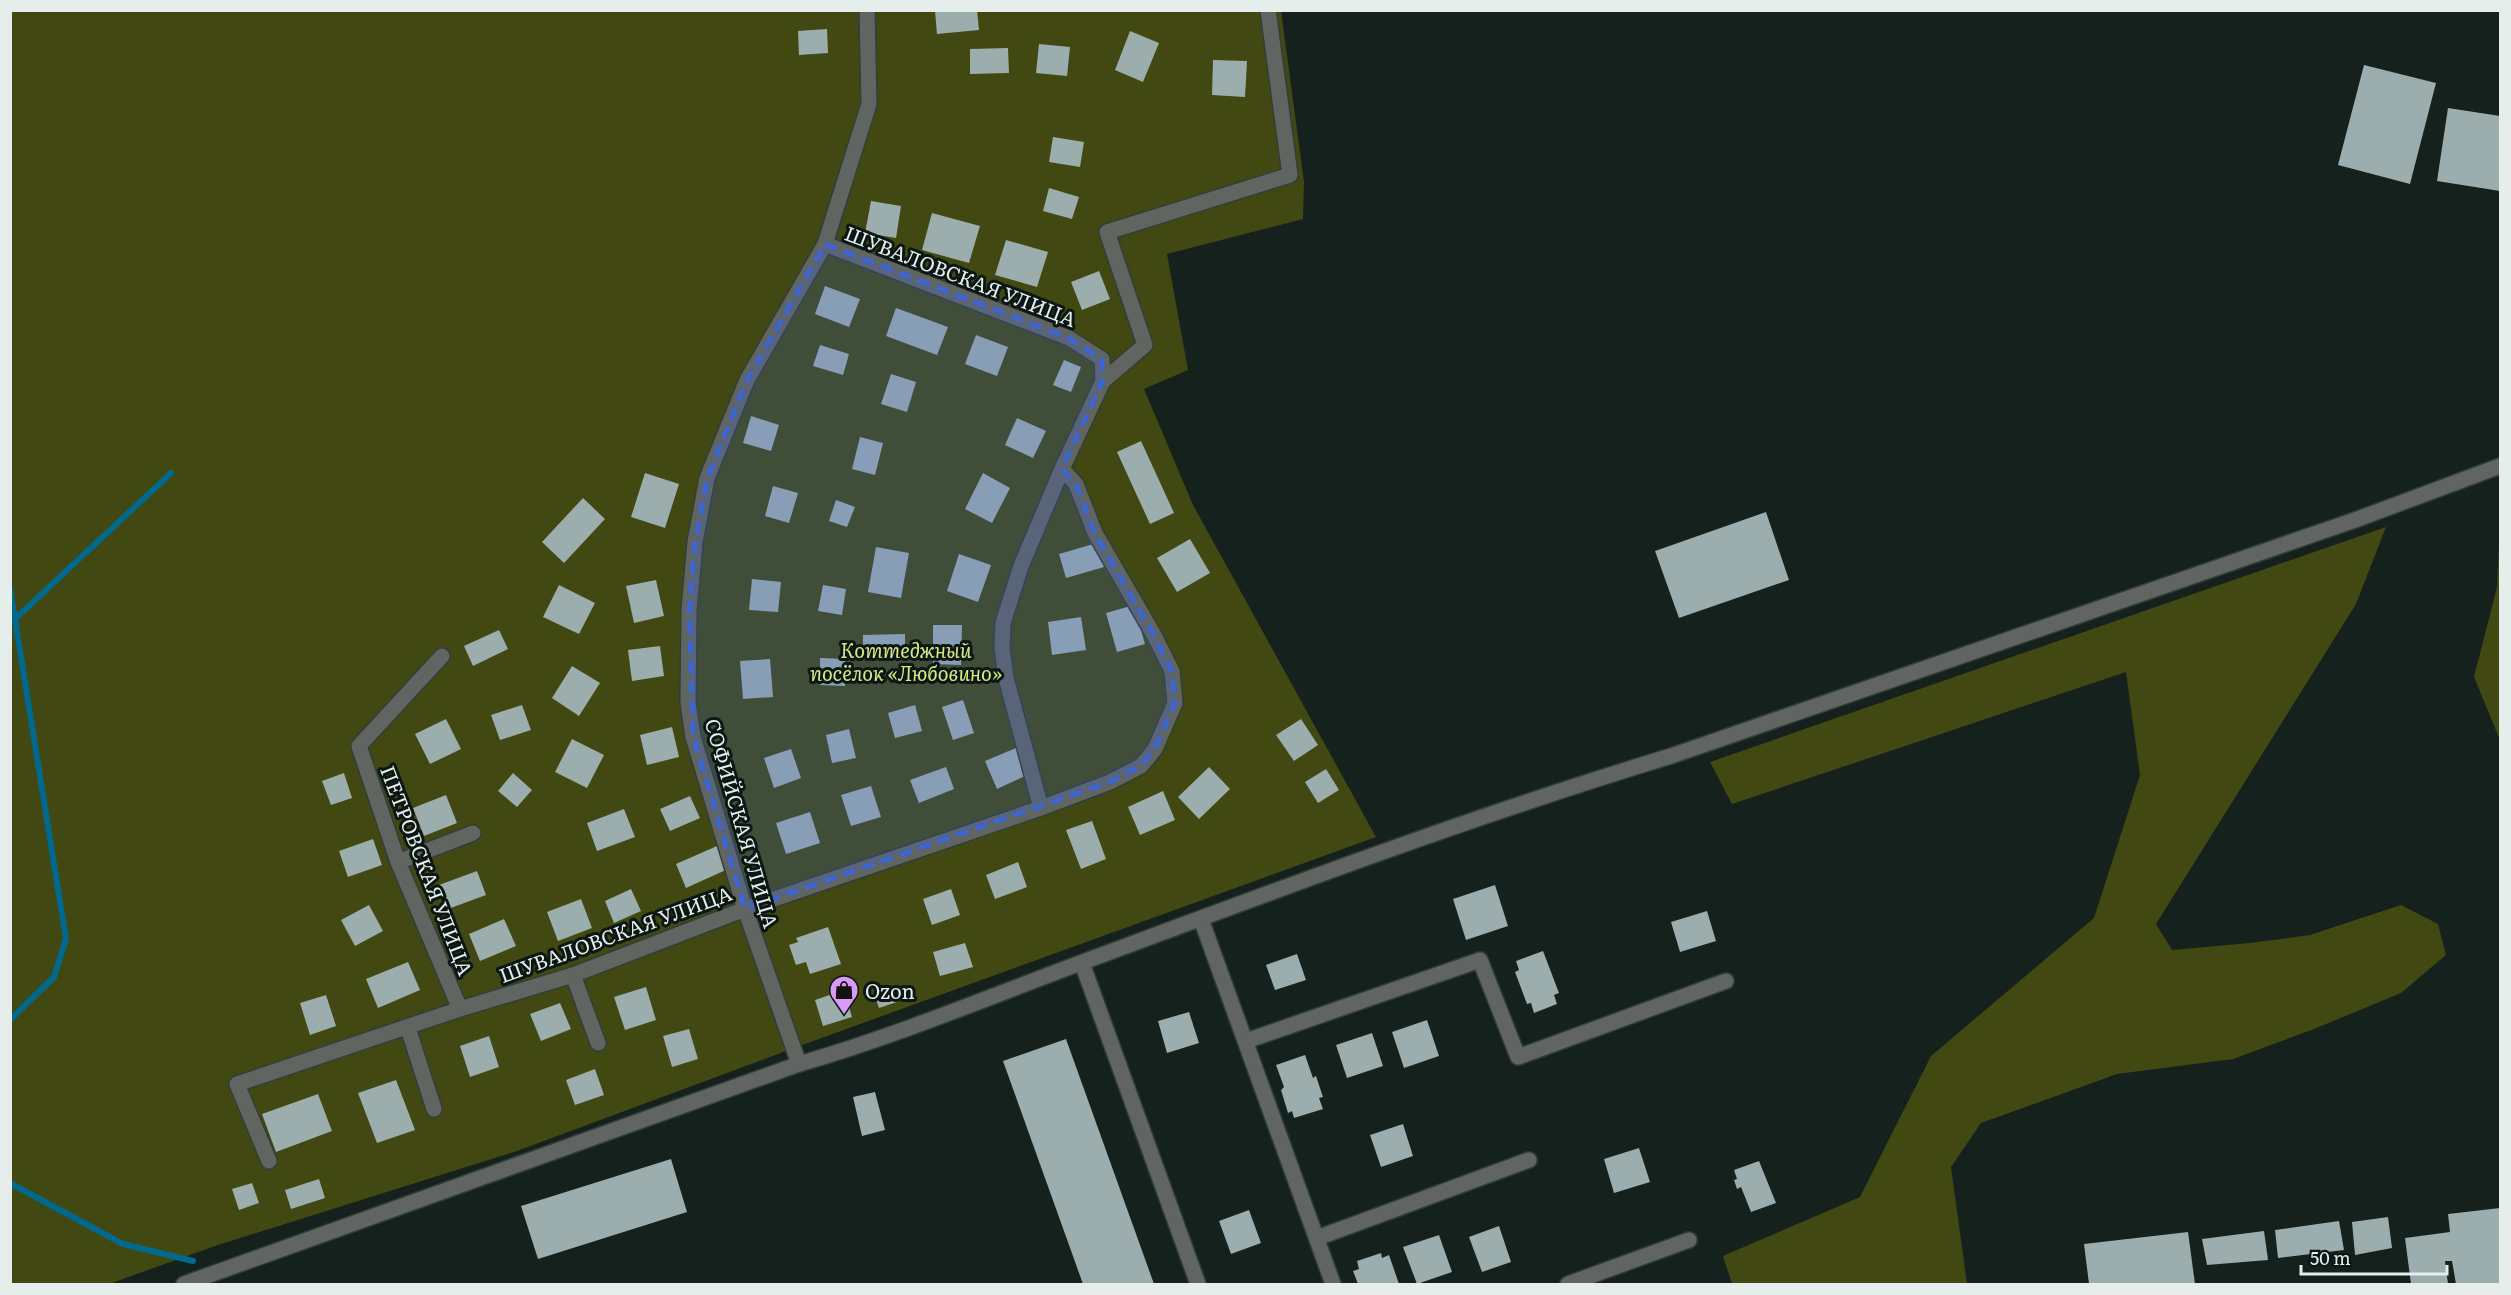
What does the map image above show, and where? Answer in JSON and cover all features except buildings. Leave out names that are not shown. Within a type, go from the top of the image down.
[{"type":"street","name":"СОФИЙСКАЯ УЛИЦА","points":[[799,1064],[744,909],[693,737],[688,703],[689,610],[696,542],[707,478],[747,380],[825,244],[869,104],[867,10]]},
{"type":"street","points":[[1041,808],[1006,678],[1002,648],[1003,623],[1021,566],[1062,469],[1103,381],[1145,345],[1107,232],[1290,175],[1268,10]]},
{"type":"street","name":"ШУВАЛОВСКАЯ УЛИЦА","points":[[825,244],[1069,338],[1102,359],[1103,381]]},
{"type":"street","points":[[184,1284],[799,1064],[868,1044],[1201,919],[1577,784],[1716,740],[2355,519],[2500,466]]},
{"type":"street","name":"ШУВАЛОВСКАЯ УЛИЦА","points":[[268,1161],[237,1084],[573,975],[744,909],[1041,808],[1110,782],[1141,766],[1155,749],[1175,703],[1172,671],[1154,635],[1095,533],[1076,484],[1062,469]]},
{"type":"street","name":"ПЕТРОВСКАЯ УЛИЦА","points":[[442,656],[359,746],[398,862],[460,1010]]},
{"type":"street","points":[[398,862],[473,833]]},
{"type":"street","points":[[1201,919],[1333,1284]]},
{"type":"street","points":[[1246,1041],[1480,960],[1518,1057],[1726,981]]},
{"type":"street","points":[[1082,963],[1198,1284]]},
{"type":"street","points":[[573,975],[598,1043]]},
{"type":"street","points":[[408,1028],[434,1109]]},
{"type":"street","points":[[1317,1238],[1530,1160]]},
{"type":"street","points":[[1573,1284],[1689,1240]]},
{"type":"highlighted area","points":[[825,244],[1069,338],[1102,359],[1103,381],[1062,469],[1076,484],[1095,533],[1154,635],[1172,671],[1175,703],[1155,749],[1141,766],[1110,782],[745,909],[693,737],[689,610],[695,542],[707,478],[747,380]]},
{"type":"green space","name":"Коттеджный посёлок «Любовино»","points":[[10,11],[1281,11],[1304,182],[1303,219],[1167,254],[1188,370],[1144,389],[1193,505],[1376,837],[517,1151],[215,1246],[109,1284],[11,1284]]},
{"type":"green space","points":[[2500,525],[2500,740],[2474,677],[2497,587]]},
{"type":"green space","points":[[2386,527],[2356,604],[2156,924],[2172,950],[2310,935],[2401,905],[2438,924],[2446,955],[2401,993],[2233,1059],[2117,1074],[1981,1123],[1951,1167],[1967,1284],[1732,1284],[1723,1256],[1860,1197],[1931,1056],[2094,918],[2140,775],[2126,672],[1732,804],[1710,762]]},
{"type":"waterway","points":[[15,619],[171,473]]},
{"type":"waterway","points":[[10,588],[66,939],[54,977],[10,1020]]},
{"type":"waterway","points":[[10,1183],[123,1244],[193,1261]]},
{"type":"place","name":"Ozon","points":[[844,1016]]}]
